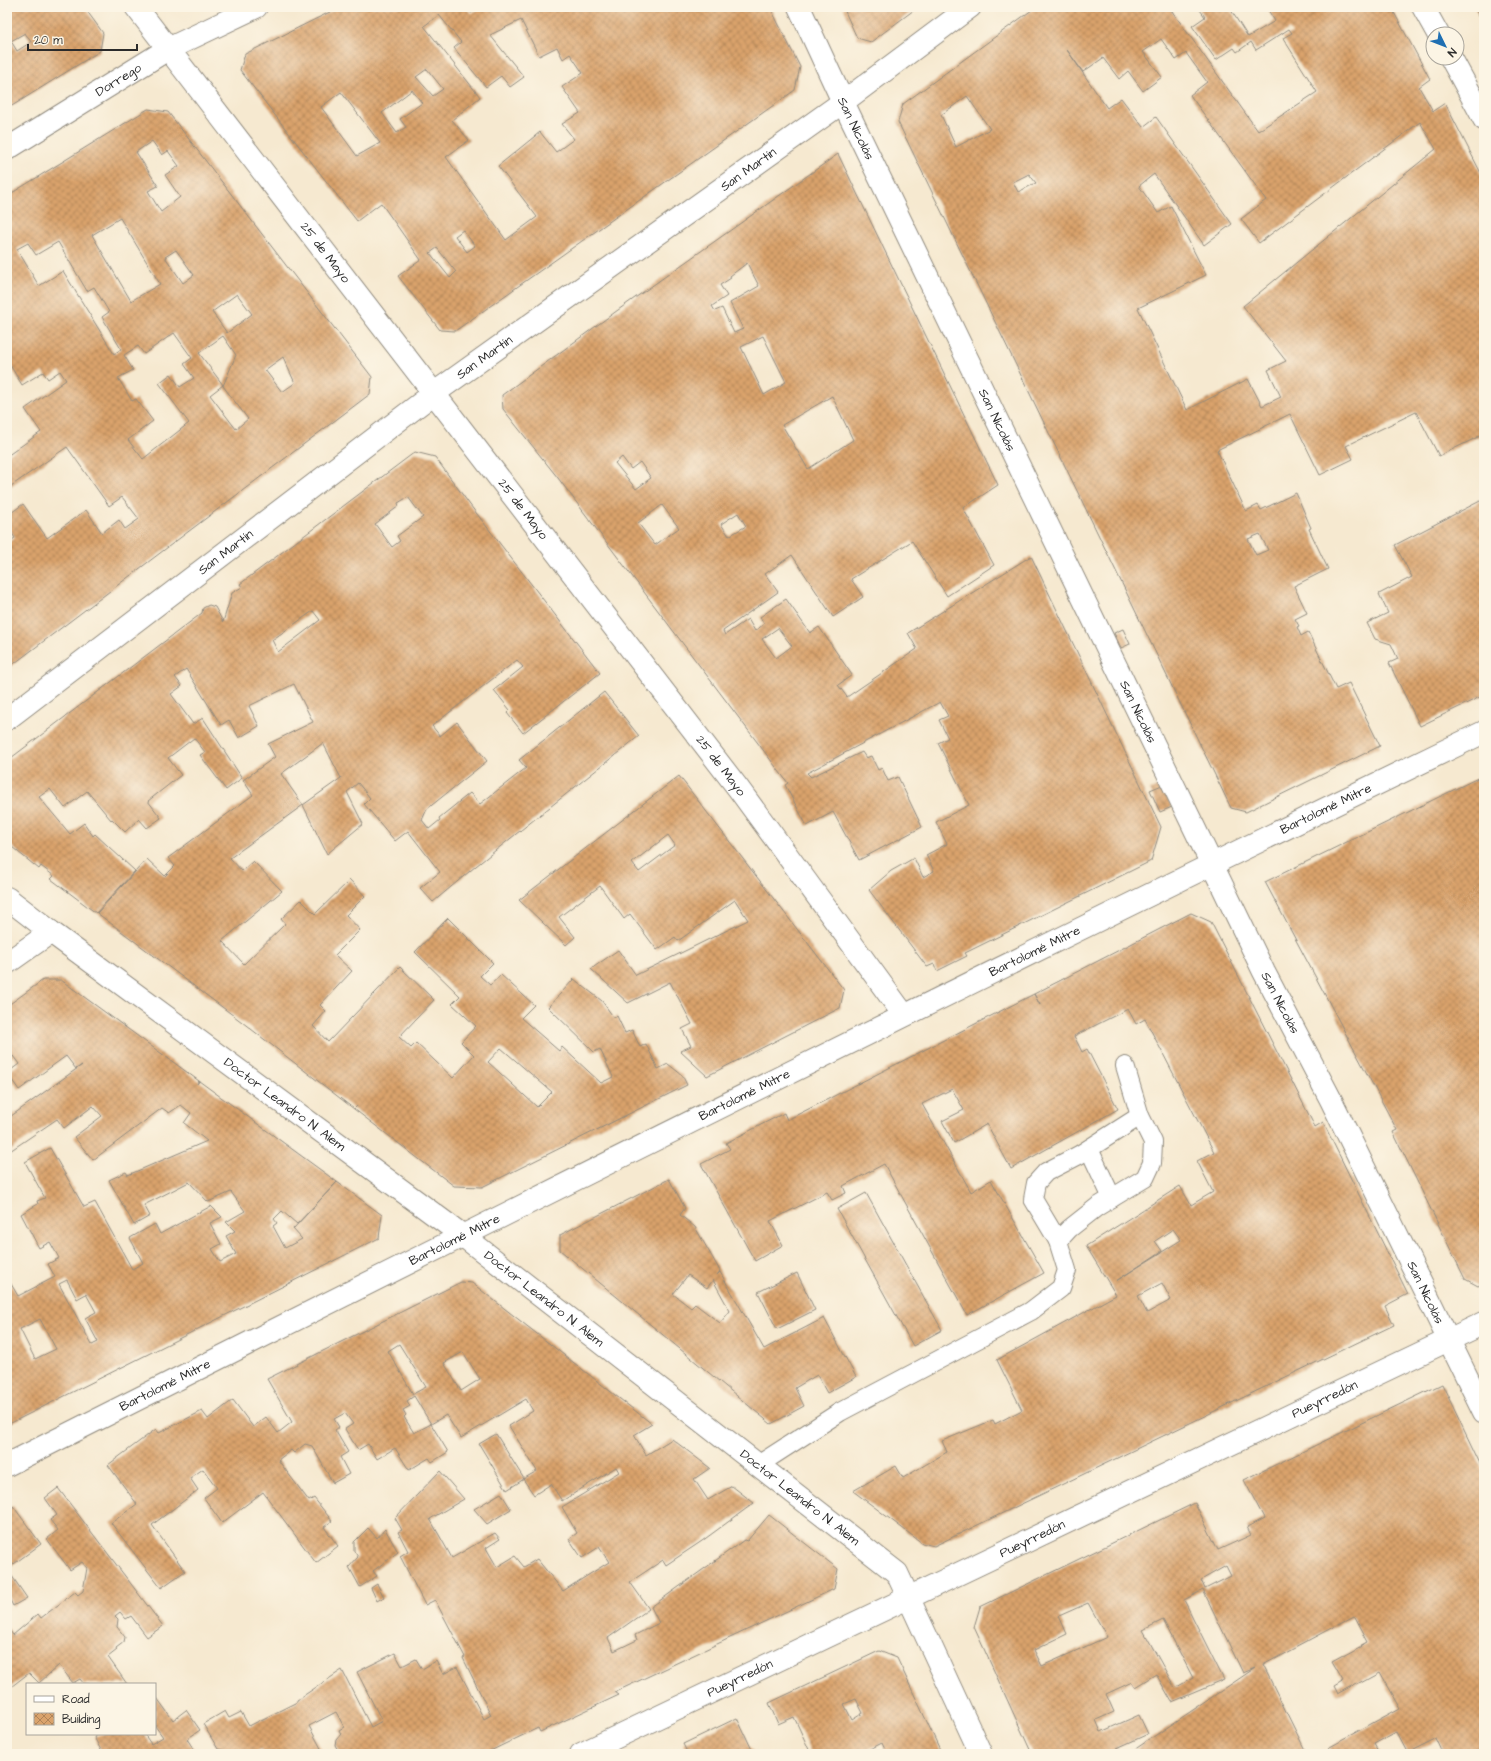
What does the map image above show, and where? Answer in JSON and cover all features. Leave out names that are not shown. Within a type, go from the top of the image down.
[{"type":"street","name":"25 de Mayo","points":[[136,7],[738,788],[904,1015]]},
{"type":"street","name":"Dorrego","points":[[7,149],[168,49],[256,7]]},
{"type":"street","name":"San Nicolás","points":[[799,7],[843,102],[1264,972],[1334,1107],[1484,1412]]},
{"type":"street","name":"San Martín","points":[[7,719],[434,394],[843,102],[970,7]]},
{"type":"street","points":[[1423,7],[1434,26]]},
{"type":"street","points":[[1455,66],[1484,119]]},
{"type":"street","name":"Bartolomé Mitre","points":[[7,1465],[462,1235],[904,1015],[1212,863],[1484,732]]},
{"type":"street","name":"Doctor Leandro N. Alem","points":[[7,898],[462,1235],[897,1573],[981,1754]]},
{"type":"street","points":[[7,964],[51,932]]},
{"type":"street","name":"Pueyrredón","points":[[581,1754],[1484,1323]]},
{"type":"lane","points":[[1058,1241],[1069,1229],[1112,1198],[1145,1178],[1152,1163],[1153,1142],[1140,1116],[1125,1066]]},
{"type":"lane","points":[[758,1465],[840,1412],[1031,1311],[1061,1288],[1067,1270],[1058,1241],[1033,1199],[1036,1183],[1046,1172],[1089,1148],[1140,1116]]},
{"type":"lane","points":[[1089,1148],[1112,1198]]},
{"type":"building","points":[[7,7],[84,7],[103,33],[100,51],[7,109]],"holes":[[[25,33],[31,42],[17,51],[11,41]]]},
{"type":"building","points":[[340,7],[466,7],[471,13],[483,7],[770,7],[800,67],[795,90],[455,331],[440,330],[398,276],[421,260],[381,203],[357,221],[240,70],[245,54]],"holes":[[[439,15],[461,42],[454,48],[486,87],[501,76],[510,87],[524,77],[490,35],[521,20],[539,56],[557,47],[563,59],[570,54],[583,73],[562,87],[580,113],[562,124],[574,139],[556,152],[540,132],[498,166],[537,217],[506,240],[446,157],[469,140],[452,120],[480,97],[424,26]],[[427,69],[443,89],[433,96],[416,77]],[[412,90],[422,103],[400,119],[406,127],[397,133],[382,113]],[[341,92],[380,143],[357,156],[321,107]],[[463,230],[475,246],[467,252],[455,236]],[[437,248],[456,272],[450,278],[430,253]]]},
{"type":"building","points":[[843,7],[918,7],[871,42],[857,38]]},
{"type":"building","points":[[1036,7],[1169,7],[1258,131],[1317,92],[1283,38],[1292,33],[1289,29],[1256,50],[1251,42],[1237,52],[1234,48],[1216,60],[1192,26],[1205,17],[1198,7],[1229,7],[1248,37],[1275,21],[1266,7],[1391,7],[1430,79],[1419,87],[1433,111],[1445,103],[1484,179],[1484,434],[1439,456],[1416,412],[1346,446],[1353,459],[1320,475],[1290,414],[1217,450],[1246,511],[1258,505],[1261,510],[1296,493],[1311,528],[1309,529],[1328,569],[1294,586],[1307,613],[1295,619],[1299,626],[1297,627],[1301,636],[1308,632],[1336,689],[1349,683],[1380,746],[1246,812],[1231,808],[898,122],[903,104]],"holes":[[[1161,39],[1176,60],[1186,53],[1207,82],[1190,95],[1266,200],[1241,219],[1259,243],[1420,122],[1436,149],[1243,306],[1286,361],[1268,370],[1281,397],[1262,406],[1248,379],[1187,410],[1138,308],[1206,275],[1171,206],[1158,213],[1139,186],[1154,174],[1204,245],[1232,224],[1156,117],[1143,127],[1121,98],[1107,108],[1067,50],[1083,72],[1103,58],[1119,79],[1128,71],[1143,91],[1162,77],[1143,52]],[[967,96],[990,129],[956,147],[941,115]],[[1029,174],[1036,183],[1018,192],[1013,182]],[[1260,534],[1268,550],[1256,555],[1248,539]]]},
{"type":"building","points":[[1474,7],[1484,7],[1484,25]]},
{"type":"building","points":[[148,109],[168,112],[372,377],[370,394],[7,669],[7,543],[15,538],[7,526],[7,516],[23,504],[47,538],[86,510],[102,533],[119,520],[125,529],[139,519],[122,497],[109,506],[67,447],[11,486],[7,480],[7,456],[41,432],[25,409],[66,380],[60,371],[48,379],[43,372],[22,385],[7,360],[7,196]],"holes":[[[152,141],[162,155],[168,151],[179,166],[165,175],[180,197],[161,212],[148,191],[158,186],[136,152]],[[120,218],[160,284],[131,301],[92,235]],[[58,242],[87,291],[94,287],[109,312],[102,317],[121,349],[114,354],[63,271],[39,286],[17,249],[28,243],[36,255]],[[176,250],[194,275],[183,283],[165,257]],[[237,294],[252,314],[227,333],[212,312]],[[174,333],[192,358],[184,364],[194,378],[180,387],[171,374],[159,383],[189,423],[143,459],[128,440],[153,421],[136,399],[132,401],[118,378],[133,370],[124,355],[138,346],[144,354]],[[223,336],[236,355],[223,386],[248,419],[236,429],[210,395],[223,385],[199,353]],[[283,357],[295,383],[282,392],[265,370]]]},
{"type":"building","points":[[838,154],[998,485],[963,508],[994,565],[947,596],[912,541],[851,579],[863,597],[833,617],[792,555],[765,574],[778,592],[723,631],[725,635],[748,619],[755,631],[764,624],[760,617],[786,599],[810,633],[819,627],[852,675],[838,685],[847,697],[917,649],[908,633],[1031,556],[1161,827],[1151,861],[965,953],[967,956],[937,971],[934,964],[927,967],[869,890],[891,871],[914,858],[923,877],[934,871],[926,855],[947,844],[936,822],[969,805],[938,743],[948,738],[939,720],[948,716],[940,702],[807,773],[811,777],[862,752],[866,758],[871,756],[878,770],[882,768],[888,781],[898,777],[922,827],[859,860],[833,812],[807,826],[785,785],[788,783],[558,478],[503,409],[502,395],[618,310]],"holes":[[[747,263],[759,286],[730,303],[743,329],[734,333],[722,308],[715,311],[712,306],[727,296],[720,285],[731,278],[730,276]],[[763,336],[786,382],[764,395],[741,347]],[[832,396],[853,440],[808,469],[782,425]],[[622,457],[631,469],[640,462],[651,478],[636,489],[615,463]],[[662,505],[679,528],[655,545],[638,523]],[[738,513],[746,526],[729,536],[721,524]],[[778,628],[792,646],[776,658],[762,639]]]},
{"type":"building","points":[[415,452],[435,457],[470,505],[600,673],[523,733],[507,713],[510,710],[494,690],[523,667],[517,660],[432,726],[440,736],[457,722],[487,761],[427,809],[422,820],[429,829],[440,820],[439,818],[470,793],[480,804],[526,768],[519,760],[604,692],[639,736],[433,902],[420,888],[440,872],[408,831],[395,841],[364,804],[370,798],[358,783],[347,792],[363,824],[327,854],[303,805],[230,858],[242,871],[253,861],[282,891],[222,941],[244,964],[285,924],[281,919],[301,900],[315,914],[350,880],[365,896],[346,915],[360,930],[335,955],[352,971],[320,1005],[326,1011],[313,1026],[328,1042],[400,967],[434,1000],[399,1037],[411,1048],[416,1043],[453,1078],[474,1055],[461,1042],[476,1026],[452,1004],[460,996],[415,952],[448,918],[493,963],[480,976],[490,985],[501,975],[534,1005],[521,1018],[559,1051],[562,1047],[601,1083],[613,1077],[600,1049],[594,1052],[548,1007],[574,979],[602,1001],[614,1018],[617,1016],[625,1033],[632,1030],[640,1047],[646,1044],[658,1069],[668,1064],[682,1075],[687,1085],[482,1187],[454,1186],[242,1022],[97,913],[147,859],[165,876],[175,866],[168,858],[253,795],[243,780],[275,757],[268,744],[313,722],[294,684],[249,706],[259,726],[239,738],[229,720],[221,725],[186,669],[175,677],[182,686],[171,694],[193,724],[203,718],[242,778],[226,790],[200,755],[205,752],[194,738],[168,758],[181,775],[148,801],[161,818],[147,828],[139,819],[125,832],[112,819],[111,820],[87,791],[65,808],[50,789],[39,797],[70,834],[84,823],[93,836],[95,834],[135,871],[96,913],[51,879],[54,876],[41,866],[39,869],[7,843],[7,761],[202,613],[203,608],[209,605],[215,607],[223,622],[232,593],[242,587],[240,584]],"holes":[[[408,497],[423,517],[397,536],[400,541],[392,547],[375,524],[399,506],[398,503]],[[313,611],[320,620],[278,652],[272,640]],[[323,743],[341,778],[303,805],[281,774]],[[501,1048],[552,1092],[537,1107],[488,1062]]]},
{"type":"building","points":[[1484,499],[1484,695],[1420,726],[1389,663],[1398,659],[1391,644],[1375,639],[1367,623],[1388,613],[1379,594],[1412,577],[1395,545]]},
{"type":"building","points":[[1123,629],[1130,644],[1121,648],[1114,633]]},
{"type":"building","points":[[1484,775],[1484,835],[1482,836],[1484,840],[1484,1283],[1478,1286],[1465,1279],[1393,1132],[1397,1130],[1265,882]]},
{"type":"building","points":[[679,776],[844,990],[840,1008],[707,1076],[680,1051],[691,1046],[682,1029],[692,1024],[670,982],[628,1003],[591,969],[618,950],[636,975],[748,920],[735,900],[678,941],[675,937],[657,950],[630,914],[624,919],[600,886],[559,917],[575,937],[566,945],[519,900]],"holes":[[[668,835],[675,845],[639,872],[632,863]]]},
{"type":"building","points":[[1162,785],[1172,807],[1160,812],[1150,790]]},
{"type":"building","points":[[1191,913],[1211,922],[1315,1127],[1323,1122],[1408,1294],[1385,1306],[1394,1325],[934,1546],[922,1543],[853,1491],[896,1466],[903,1478],[947,1452],[942,1441],[993,1420],[995,1424],[1022,1410],[997,1360],[1116,1295],[1086,1246],[1180,1186],[1191,1205],[1213,1192],[1197,1161],[1214,1152],[1145,1019],[1136,1024],[1128,1009],[1074,1036],[1082,1052],[1087,1049],[1118,1109],[1011,1169],[987,1124],[954,1143],[942,1121],[964,1110],[952,1089],[922,1104],[971,1192],[991,1180],[1044,1273],[967,1315],[884,1164],[843,1186],[846,1193],[832,1200],[827,1192],[770,1221],[783,1245],[755,1261],[701,1164],[730,1149],[726,1143],[784,1113],[787,1120]],"holes":[[[1173,1229],[1181,1240],[1116,1281],[1162,1251],[1155,1241]],[[1162,1283],[1171,1300],[1147,1313],[1138,1296]]]},
{"type":"building","points":[[43,980],[61,980],[337,1182],[382,1215],[379,1238],[7,1425],[7,1277],[18,1296],[55,1277],[48,1264],[59,1258],[50,1242],[39,1248],[21,1214],[38,1204],[37,1201],[45,1198],[25,1162],[50,1148],[84,1207],[95,1202],[132,1269],[143,1263],[130,1238],[155,1224],[160,1234],[211,1206],[222,1217],[210,1223],[221,1244],[212,1249],[220,1262],[236,1254],[226,1236],[235,1231],[226,1222],[245,1211],[231,1192],[208,1202],[189,1182],[144,1205],[150,1216],[134,1225],[109,1180],[126,1172],[128,1175],[207,1141],[184,1123],[191,1113],[181,1105],[169,1113],[162,1108],[93,1160],[74,1137],[102,1116],[93,1106],[64,1128],[57,1119],[7,1153],[7,1119],[82,1065],[76,1069],[66,1056],[19,1090],[7,1073],[19,1064],[13,1056],[7,1061],[7,1006]],"holes":[[[337,1182],[293,1229],[302,1239],[285,1248],[273,1226],[277,1223],[274,1219],[282,1211],[297,1224]],[[67,1280],[77,1299],[86,1294],[96,1312],[85,1318],[98,1342],[92,1345],[59,1284]],[[40,1319],[56,1349],[35,1359],[20,1329]]]},
{"type":"building","points":[[669,1179],[685,1208],[680,1215],[695,1227],[720,1271],[717,1275],[720,1272],[764,1349],[824,1318],[856,1377],[827,1393],[817,1375],[795,1388],[804,1406],[771,1424],[560,1250],[560,1235]],"holes":[[[688,1275],[707,1288],[713,1280],[730,1311],[720,1323],[695,1304],[691,1308],[673,1294]]]},
{"type":"building","points":[[866,1193],[942,1330],[913,1346],[837,1209]]},
{"type":"building","points":[[797,1273],[815,1310],[777,1329],[758,1292]]},
{"type":"building","points":[[461,1282],[472,1283],[652,1424],[634,1435],[646,1455],[672,1439],[710,1468],[694,1479],[708,1500],[732,1486],[754,1503],[666,1565],[663,1560],[630,1582],[649,1609],[608,1638],[614,1651],[637,1640],[635,1635],[659,1623],[651,1607],[744,1540],[747,1541],[769,1515],[838,1569],[834,1589],[615,1692],[619,1695],[540,1732],[538,1728],[484,1754],[340,1754],[335,1745],[336,1740],[341,1734],[339,1730],[344,1727],[336,1712],[309,1726],[324,1754],[264,1754],[261,1749],[251,1754],[221,1754],[223,1750],[218,1749],[203,1724],[225,1711],[229,1718],[241,1712],[249,1726],[297,1702],[297,1700],[342,1670],[371,1727],[382,1721],[357,1672],[395,1653],[402,1666],[416,1659],[422,1669],[436,1661],[443,1674],[457,1667],[484,1719],[491,1715],[463,1658],[465,1657],[435,1600],[425,1605],[400,1556],[408,1551],[398,1532],[402,1530],[395,1518],[440,1471],[464,1499],[430,1519],[452,1558],[495,1533],[500,1539],[486,1548],[497,1567],[515,1556],[524,1567],[537,1559],[563,1591],[609,1562],[599,1547],[582,1558],[569,1539],[577,1533],[562,1507],[619,1472],[616,1467],[562,1501],[551,1484],[534,1495],[523,1479],[537,1471],[509,1426],[533,1411],[526,1399],[461,1438],[446,1415],[431,1424],[448,1452],[432,1462],[429,1458],[409,1470],[395,1448],[377,1459],[368,1444],[358,1450],[345,1429],[353,1424],[345,1413],[334,1419],[339,1427],[335,1430],[348,1452],[340,1457],[349,1474],[333,1483],[312,1446],[305,1444],[294,1453],[291,1450],[278,1460],[309,1501],[314,1498],[332,1521],[324,1527],[338,1546],[316,1563],[263,1492],[222,1523],[204,1498],[217,1488],[203,1469],[190,1478],[198,1490],[152,1525],[185,1571],[161,1588],[111,1523],[137,1504],[108,1465],[156,1429],[159,1433],[202,1411],[208,1419],[233,1400],[253,1427],[266,1417],[278,1433],[292,1422],[267,1379]],"holes":[[[399,1344],[426,1387],[413,1394],[388,1351]],[[463,1352],[480,1379],[461,1391],[444,1363]],[[414,1396],[431,1424],[414,1433],[404,1417],[406,1415],[403,1410],[410,1406],[407,1401]]]},
{"type":"building","points":[[1442,1384],[1484,1472],[1484,1754],[1445,1754],[1438,1739],[1408,1754],[1397,1733],[1375,1745],[1380,1754],[1333,1754],[1329,1748],[1400,1709],[1379,1672],[1337,1695],[1333,1687],[1343,1681],[1332,1662],[1367,1643],[1353,1617],[1263,1665],[1307,1754],[1128,1754],[1255,1668],[1243,1673],[1203,1590],[1184,1600],[1224,1680],[1172,1702],[1156,1674],[1135,1687],[1132,1682],[1106,1694],[1114,1712],[1096,1720],[1101,1732],[1139,1715],[1148,1734],[1117,1748],[1120,1754],[1032,1754],[974,1627],[980,1607],[1195,1503],[1218,1550],[1251,1535],[1247,1527],[1264,1518],[1244,1480]],"holes":[[[1226,1566],[1231,1576],[1205,1589],[1201,1580]],[[1088,1603],[1107,1637],[1042,1666],[1034,1650],[1067,1634],[1059,1616]],[[1163,1620],[1193,1678],[1175,1688],[1143,1630]]]},
{"type":"building","points":[[496,1434],[524,1479],[507,1490],[479,1444]]},
{"type":"building","points":[[58,1488],[163,1626],[147,1637],[131,1616],[126,1619],[120,1612],[115,1616],[118,1619],[117,1627],[125,1637],[124,1642],[108,1657],[126,1683],[83,1683],[80,1679],[73,1683],[59,1665],[39,1683],[29,1673],[7,1690],[7,1627],[13,1635],[38,1614],[41,1618],[75,1592],[78,1595],[83,1591],[87,1568],[82,1562],[70,1570],[47,1539],[58,1530],[50,1520],[57,1515],[45,1498]]},
{"type":"building","points":[[501,1493],[511,1509],[487,1524],[474,1509]]},
{"type":"building","points":[[13,1506],[41,1544],[7,1569],[7,1509]]},
{"type":"building","points":[[368,1528],[377,1538],[385,1529],[398,1552],[373,1571],[377,1576],[360,1587],[349,1567],[358,1557],[354,1551],[354,1542]]},
{"type":"building","points":[[7,1569],[27,1598],[13,1606],[7,1594]]},
{"type":"building","points":[[377,1584],[384,1597],[377,1601],[371,1588]]},
{"type":"building","points":[[879,1651],[897,1658],[942,1754],[887,1754],[882,1743],[868,1750],[870,1754],[811,1754],[794,1717],[778,1724],[769,1703]],"holes":[[[856,1699],[863,1713],[852,1720],[844,1704]]]},
{"type":"building","points":[[157,1698],[173,1720],[186,1710],[200,1730],[187,1739],[197,1754],[103,1754],[94,1737],[99,1735],[145,1735],[151,1744],[163,1737],[156,1727]]},
{"type":"building","points":[[737,1718],[754,1754],[688,1754],[683,1744]]}]
